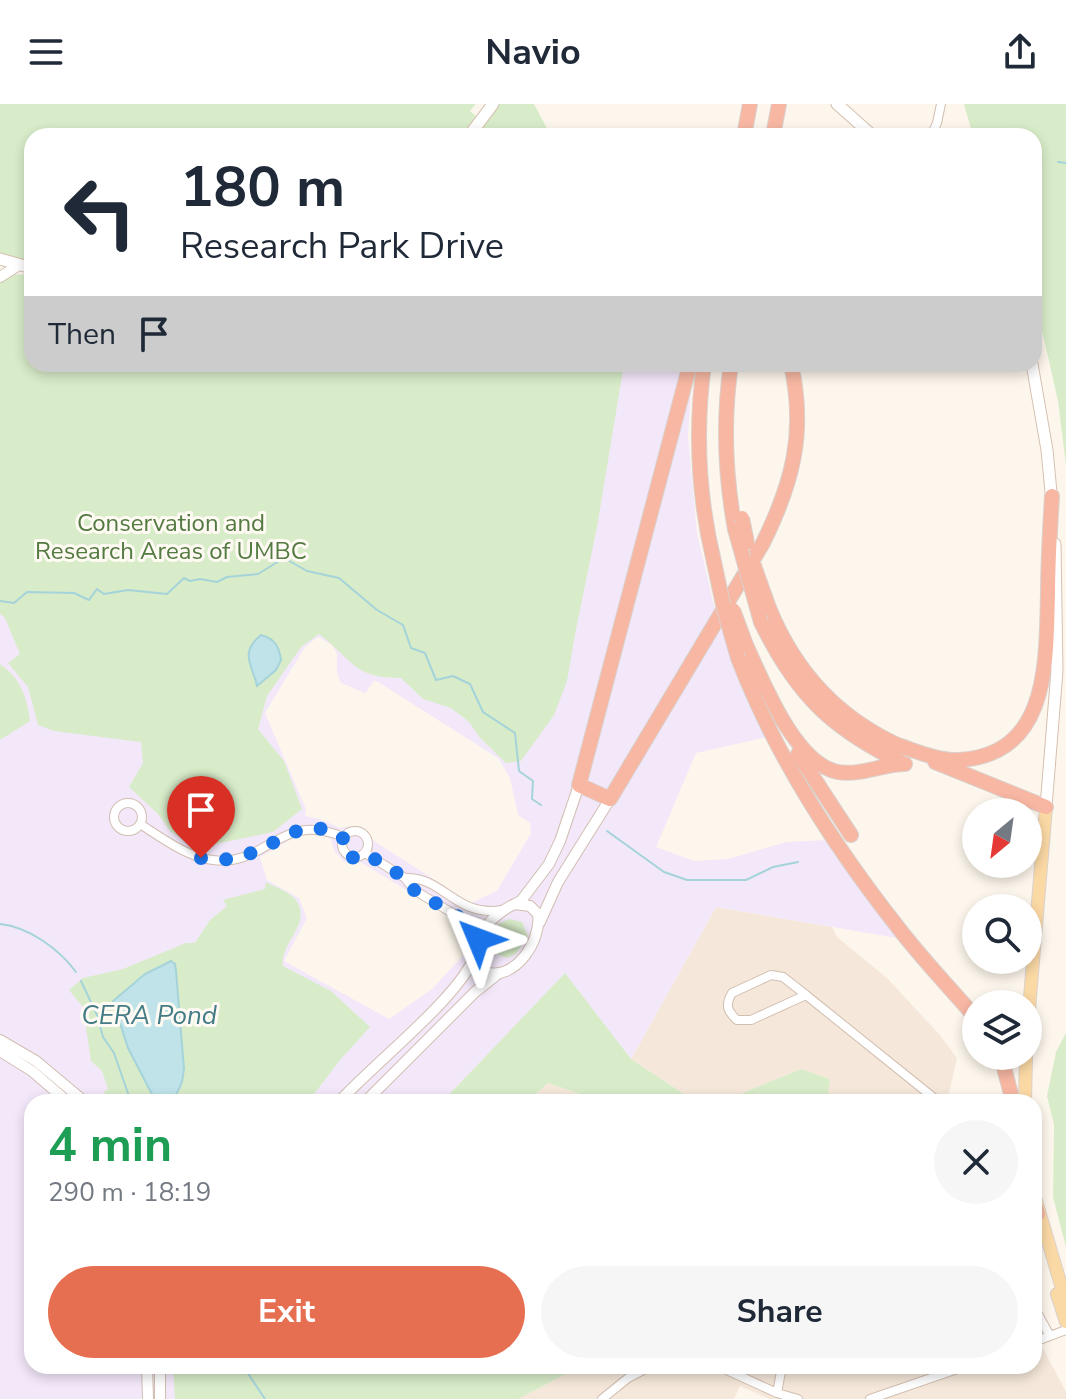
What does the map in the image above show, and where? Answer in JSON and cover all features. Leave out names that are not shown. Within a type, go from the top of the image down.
[{"type":"highway","points":[[774,128],[779,104]]},
{"type":"highway","points":[[783,128],[787,104]]},
{"type":"highway","points":[[688,372],[579,785],[610,799],[763,543],[779,510],[790,482],[796,443],[797,404],[792,372]]},
{"type":"highway","points":[[703,372],[699,468],[707,533],[764,717],[812,803],[883,907],[962,1002]]},
{"type":"highway","points":[[734,372],[738,524],[761,622],[778,657],[809,699],[863,742],[905,764],[849,773],[836,772],[815,762],[796,740],[742,652]]},
{"type":"highway","points":[[894,744],[942,758],[969,758],[1003,747],[1033,714],[1043,680],[1047,639],[1052,496]]},
{"type":"highway","points":[[738,524],[758,581],[789,650],[818,689],[850,719],[894,744],[1046,807]]},
{"type":"highway","points":[[742,652],[771,713],[851,835]]},
{"type":"highway","points":[[936,972],[962,993]]},
{"type":"highway","points":[[1005,1070],[1011,1094]]},
{"type":"main road","points":[[475,128],[493,104]]},
{"type":"main road","points":[[837,104],[864,128]]},
{"type":"main road","points":[[0,259],[24,266]]},
{"type":"main road","points":[[1031,990],[1055,712],[1058,629],[1052,496],[1033,372]]},
{"type":"main road","points":[[1025,1094],[1026,1070]]},
{"type":"main road","points":[[1042,1219],[1066,1286]]},
{"type":"main road","points":[[1042,1227],[1066,1302]]},
{"type":"main road","points":[[1042,1248],[1066,1322]]},
{"type":"street","points":[[935,128],[941,104]]},
{"type":"street","points":[[0,277],[19,265]]},
{"type":"street","points":[[405,878],[419,877],[471,909],[485,913],[502,910],[521,901],[549,864],[579,785]]},
{"type":"street","points":[[373,1094],[485,982],[521,959],[529,950],[558,882],[610,799]]},
{"type":"street","points":[[140,824],[179,848],[214,861],[241,858],[294,831],[310,828],[343,837]]},
{"type":"street","points":[[350,832],[362,833],[368,840],[365,853],[353,858],[345,854],[341,846],[343,837],[350,832]]},
{"type":"street","points":[[365,853],[405,878],[414,890],[467,922],[478,939]]},
{"type":"street","points":[[515,904],[533,908],[539,924]]},
{"type":"street","points":[[347,1094],[442,1001],[470,966],[478,939],[488,922],[502,910]]},
{"type":"street","points":[[475,955],[485,972],[500,973]]},
{"type":"street","points":[[806,995],[744,1021],[737,1020],[729,1013],[727,1006],[732,993],[771,975],[783,977],[806,995],[929,1094]]},
{"type":"street","points":[[0,1040],[36,1061],[75,1094]]},
{"type":"street","points":[[0,1051],[32,1071],[59,1094]]},
{"type":"street","points":[[1042,1322],[1050,1336]]},
{"type":"street","points":[[1042,1339],[1066,1330]]},
{"type":"street","points":[[147,1374],[148,1399]]},
{"type":"street","points":[[160,1374],[160,1399]]},
{"type":"street","points":[[602,1399],[636,1374]]},
{"type":"street","points":[[735,1374],[798,1399]]},
{"type":"street","points":[[777,1393],[781,1374]]},
{"type":"street","points":[[870,1399],[891,1396],[946,1374]]},
{"type":"shaded area","points":[[24,274],[24,372],[692,372],[688,436],[697,533],[716,614],[743,689],[767,737],[696,753],[656,847],[694,861],[728,859],[786,842],[828,840],[897,938],[716,907],[631,1059],[565,974],[450,1094],[24,1094],[24,1374],[248,1374],[270,1399],[0,1399],[0,281],[12,275]],"holes":[[[318,637],[332,645],[337,654],[337,673],[341,683],[365,693],[374,681],[378,682],[498,758],[510,778],[518,815],[530,823],[531,833],[497,891],[471,903],[374,841],[364,828],[340,828],[305,816],[306,809],[265,713],[305,647]],[[313,832],[331,839],[335,852],[344,862],[362,863],[466,927],[471,936],[471,947],[432,989],[389,1019],[284,961],[307,918],[299,898],[267,880],[260,857],[297,836]]]},
{"type":"shaded area","points":[[716,907],[832,927],[837,937],[887,978],[957,1058],[949,1094],[828,1094],[829,1079],[801,1069],[740,1094],[684,1094],[631,1059]]},
{"type":"shaded area","points":[[548,1083],[580,1094],[536,1094]]},
{"type":"shaded area","points":[[1042,1346],[1066,1392],[1066,1399],[769,1399],[740,1386],[734,1399],[518,1399],[564,1375],[1042,1374]]},
{"type":"green space","points":[[0,104],[476,104],[470,111],[477,117],[469,128],[24,128],[24,261],[0,254]]},
{"type":"green space","points":[[499,104],[534,104],[547,128],[480,128]]},
{"type":"green space","points":[[964,104],[1066,104],[1066,465],[1058,401],[1042,330],[1042,128],[971,128]]},
{"type":"green space","name":"Conservation and Research Areas of UMBC","points":[[24,274],[24,372],[623,372],[567,681],[554,715],[521,761],[506,763],[480,738],[469,722],[451,708],[423,699],[401,678],[363,671],[319,634],[301,647],[267,696],[258,729],[284,761],[302,809],[273,832],[197,848],[170,831],[158,814],[129,787],[143,763],[141,742],[54,731],[38,725],[28,687],[8,663],[20,654],[5,618],[0,614],[0,281],[12,275]]},
{"type":"green space","points":[[0,664],[22,689],[30,721],[0,740]]},
{"type":"green space","points":[[266,882],[286,892],[300,908],[301,916],[286,949],[283,966],[331,991],[370,1027],[314,1094],[105,1094],[108,1089],[102,1071],[91,1061],[83,1007],[69,990],[83,978],[123,969],[186,943],[195,943],[210,920],[227,906],[223,900],[265,889]]},
{"type":"green space","points":[[509,919],[522,922],[528,936],[516,954],[507,958],[491,951],[488,941],[493,927]]},
{"type":"green space","points":[[565,973],[631,1059],[684,1094],[580,1094],[548,1083],[536,1094],[450,1094]]},
{"type":"green space","points":[[1066,1033],[1066,1247],[1053,1197],[1054,1125],[1047,1096],[1056,1052]]},
{"type":"green space","points":[[801,1069],[830,1079],[828,1094],[740,1094]]},
{"type":"green space","points":[[173,1374],[565,1374],[518,1399],[175,1399]]},
{"type":"water","points":[[261,635],[276,644],[281,660],[276,670],[257,686],[249,653],[254,641]]},
{"type":"water","name":"CERA Pond","points":[[171,961],[175,964],[184,1069],[177,1094],[152,1094],[128,1048],[113,1001],[145,974]]},
{"type":"waterway","points":[[1058,162],[1066,163]]},
{"type":"waterway","points":[[0,601],[14,603],[27,592],[74,593],[89,600],[97,589],[104,594],[128,590],[167,594],[184,578],[217,582],[227,577],[258,574],[284,558],[307,571],[339,578],[377,610],[403,625],[411,648],[425,653],[436,680],[453,676],[470,684],[483,712],[515,733],[519,771],[533,781],[532,799],[541,805]]},
{"type":"waterway","points":[[607,831],[664,872],[687,880],[746,880],[773,867],[798,862]]},
{"type":"waterway","points":[[0,924],[42,940],[76,972]]},
{"type":"waterway","points":[[81,981],[97,1015],[103,1037],[114,1053],[128,1094]]},
{"type":"waterway","points":[[248,1374],[265,1399]]},
{"type":"route","points":[[201,858],[229,861],[294,831],[322,829],[343,837],[342,850],[349,857],[365,853],[405,878],[414,890],[467,922],[478,939]]}]
